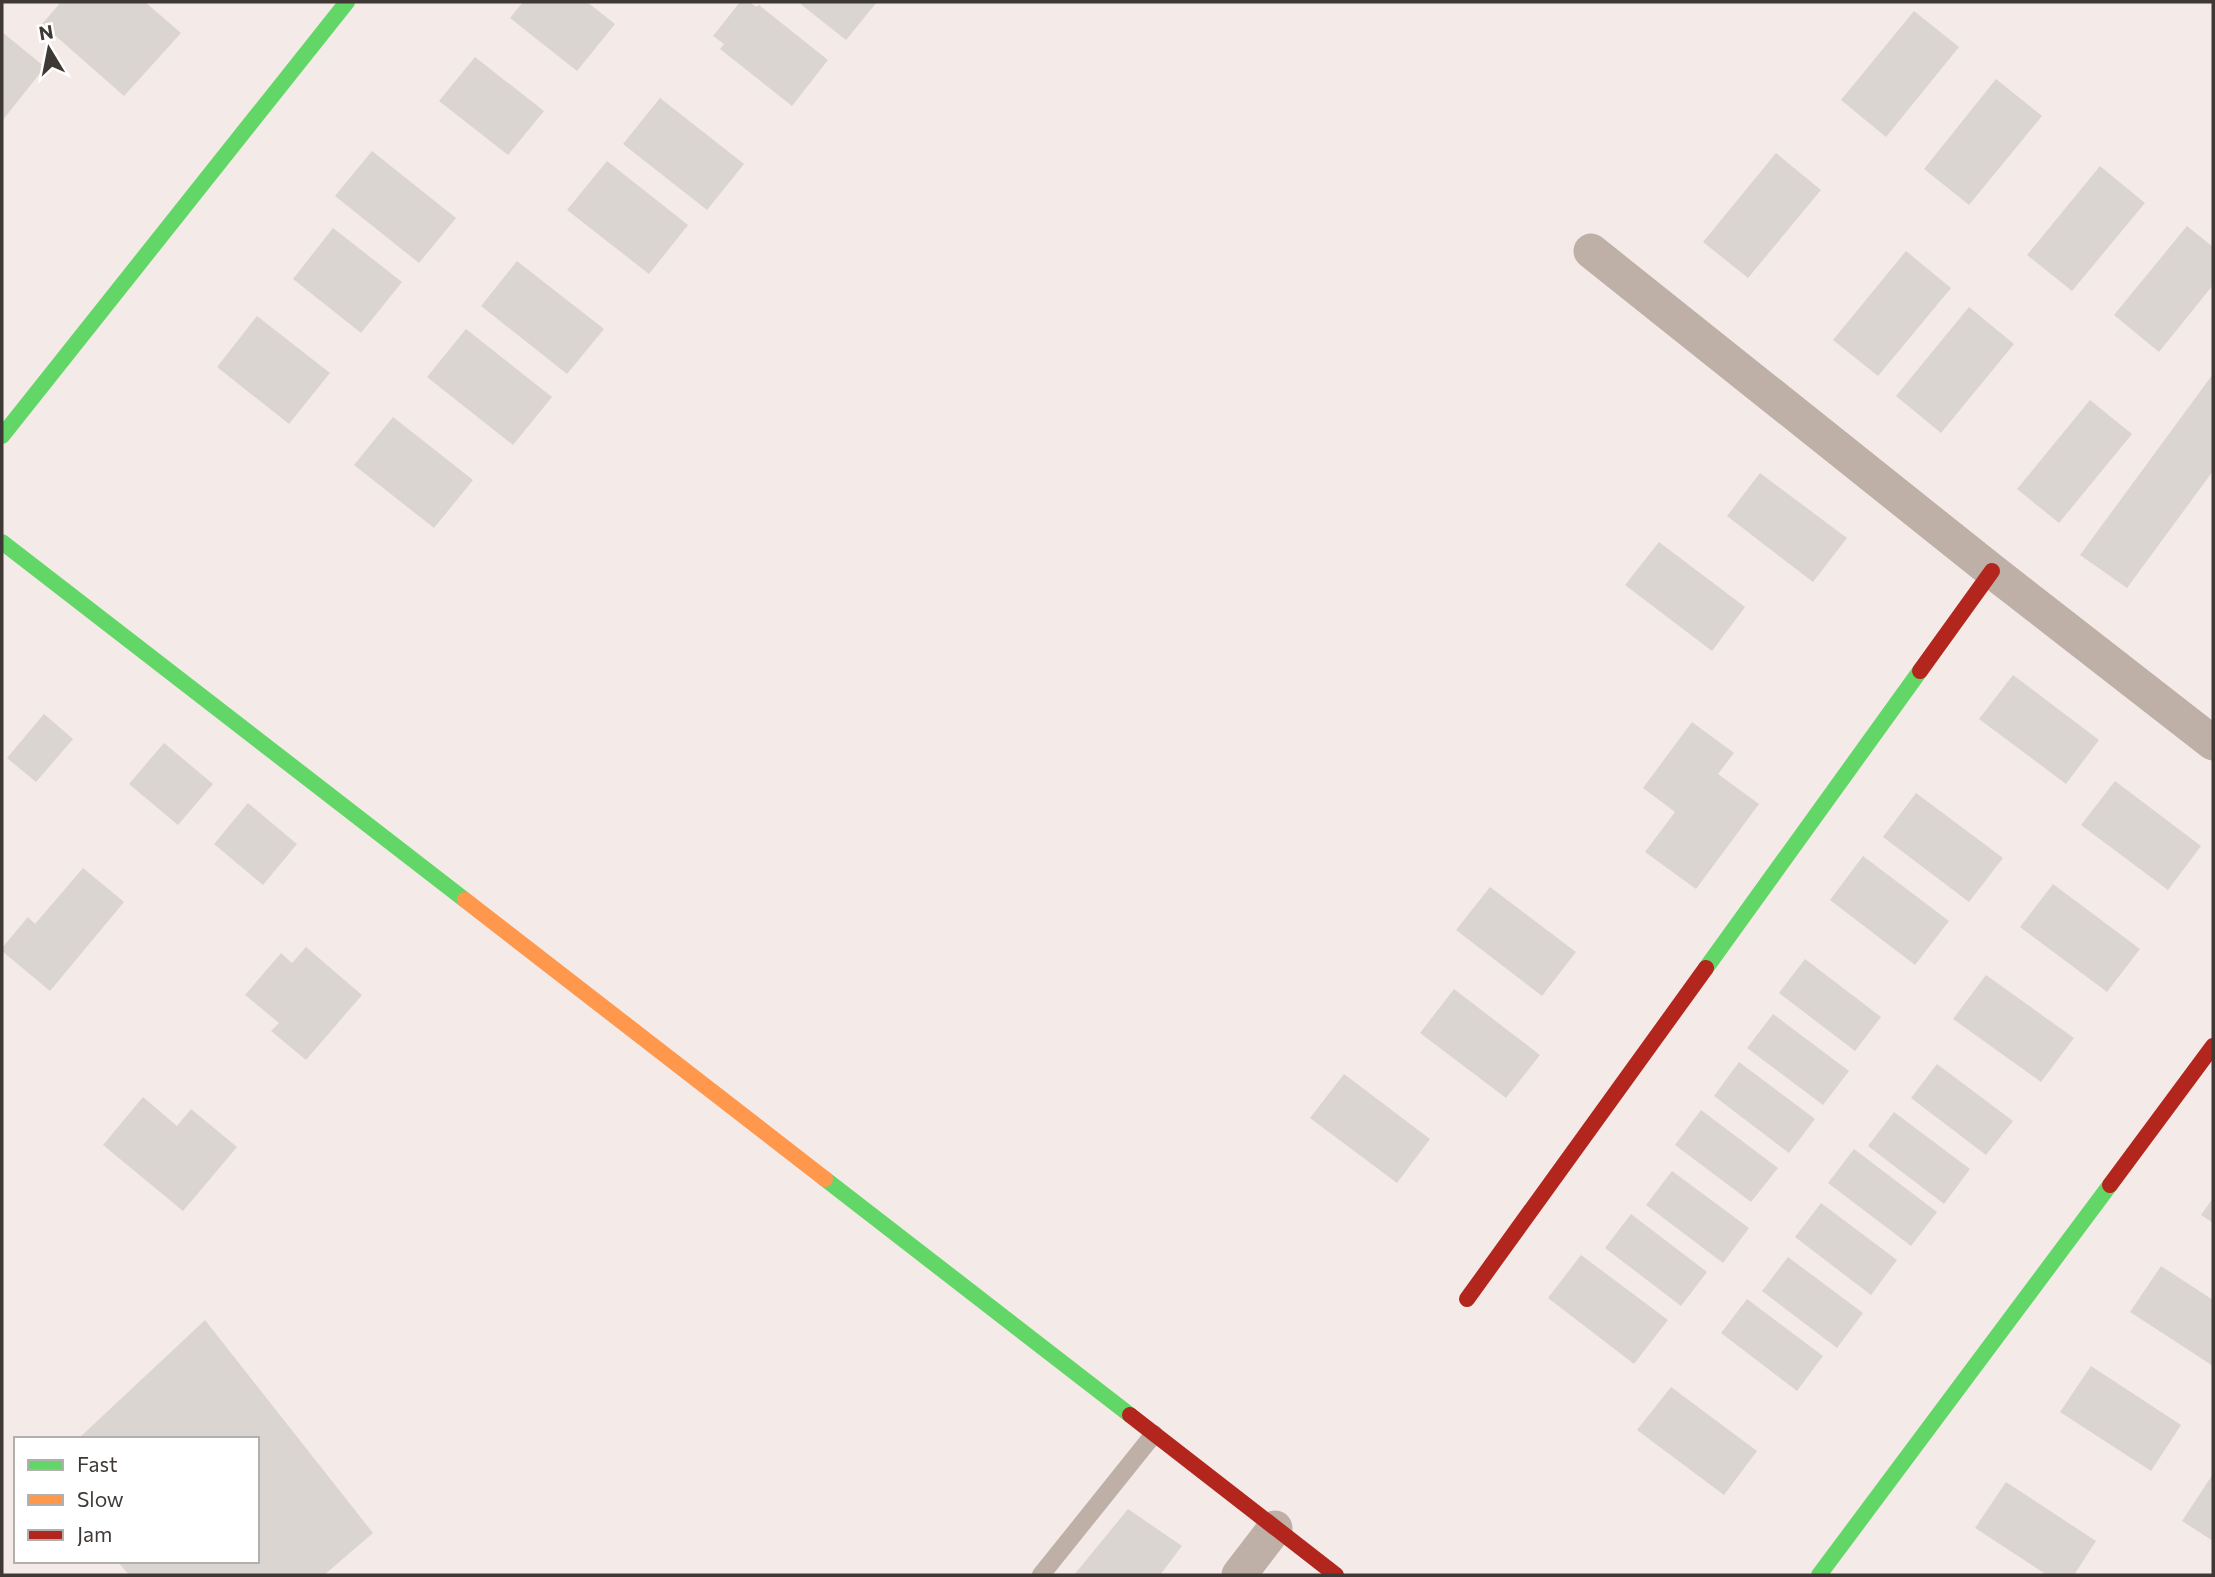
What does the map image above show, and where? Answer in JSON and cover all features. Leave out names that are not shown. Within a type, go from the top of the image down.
[{"type":"street","points":[[2,436],[347,2]]},
{"type":"street","points":[[1591,251],[1992,571],[2213,743]]},
{"type":"street","points":[[2,542],[1336,1575]]},
{"type":"street","points":[[1466,1299],[1992,571]]},
{"type":"street","points":[[1819,1575],[2213,1046]]},
{"type":"street","points":[[1239,1575],[1275,1528]]},
{"type":"lane","points":[[1041,1575],[1154,1434]]},
{"type":"building","points":[[61,2],[145,2],[181,33],[124,96],[42,24]]},
{"type":"building","points":[[523,2],[587,2],[615,24],[577,71],[510,18]]},
{"type":"building","points":[[740,2],[750,2],[756,7],[759,5],[828,60],[792,106],[720,49],[724,44],[713,36]]},
{"type":"building","points":[[798,2],[877,2],[846,40]]},
{"type":"building","points":[[1914,11],[1959,47],[1886,137],[1841,100]]},
{"type":"building","points":[[2,32],[45,67],[2,121]]},
{"type":"building","points":[[475,57],[544,111],[508,155],[439,101]]},
{"type":"building","points":[[1996,79],[2042,116],[1969,205],[1924,169]]},
{"type":"building","points":[[660,98],[744,164],[707,210],[623,144]]},
{"type":"building","points":[[372,151],[456,218],[419,263],[335,196]]},
{"type":"building","points":[[1776,153],[1821,190],[1748,278],[1703,242]]},
{"type":"building","points":[[607,161],[688,225],[649,274],[567,210]]},
{"type":"building","points":[[2100,166],[2145,203],[2072,291],[2027,255]]},
{"type":"building","points":[[2187,226],[2213,247],[2213,285],[2159,352],[2114,315]]},
{"type":"building","points":[[333,228],[402,282],[361,333],[293,279]]},
{"type":"building","points":[[1906,251],[1951,288],[1878,376],[1833,340]]},
{"type":"building","points":[[517,261],[604,329],[567,374],[481,306]]},
{"type":"building","points":[[1969,307],[2014,344],[1941,433],[1896,396]]},
{"type":"building","points":[[257,316],[330,373],[289,424],[217,367]]},
{"type":"building","points":[[466,329],[552,397],[513,445],[427,377]]},
{"type":"building","points":[[2213,374],[2213,471],[2127,588],[2080,555]]},
{"type":"building","points":[[2090,400],[2132,434],[2059,523],[2017,489]]},
{"type":"building","points":[[393,417],[473,480],[434,528],[354,465]]},
{"type":"building","points":[[1760,473],[1847,538],[1813,582],[1727,516]]},
{"type":"building","points":[[1659,542],[1745,607],[1712,651],[1625,585]]},
{"type":"building","points":[[2013,675],[2099,740],[2066,784],[1979,719]]},
{"type":"building","points":[[44,714],[73,739],[36,782],[7,758]]},
{"type":"building","points":[[1692,722],[1734,753],[1718,774],[1759,804],[1696,889],[1645,852],[1675,812],[1643,788]]},
{"type":"building","points":[[164,743],[213,784],[178,825],[129,784]]},
{"type":"building","points":[[2115,781],[2201,846],[2168,890],[2081,825]]},
{"type":"building","points":[[1916,793],[2003,858],[1969,902],[1883,837]]},
{"type":"building","points":[[248,803],[297,844],[263,885],[214,844]]},
{"type":"building","points":[[1863,856],[1949,921],[1915,965],[1830,900]]},
{"type":"building","points":[[83,868],[124,902],[50,991],[2,951],[2,948],[28,917],[35,924]]},
{"type":"building","points":[[2053,884],[2140,949],[2107,992],[2020,927]]},
{"type":"building","points":[[1490,887],[1576,952],[1542,996],[1456,930]]},
{"type":"building","points":[[306,947],[362,995],[306,1060],[271,1031],[279,1023],[245,995],[281,953],[292,963]]},
{"type":"building","points":[[1805,959],[1881,1017],[1855,1051],[1779,993]]},
{"type":"building","points":[[1986,975],[2074,1038],[2041,1082],[1953,1019]]},
{"type":"building","points":[[1454,989],[1540,1055],[1506,1098],[1420,1033]]},
{"type":"building","points":[[1773,1014],[1849,1071],[1823,1105],[1747,1048]]},
{"type":"building","points":[[1739,1062],[1815,1119],[1789,1153],[1714,1096]]},
{"type":"building","points":[[1937,1064],[2013,1121],[1986,1155],[1911,1098]]},
{"type":"building","points":[[1344,1074],[1430,1139],[1397,1183],[1310,1118]]},
{"type":"building","points":[[143,1097],[177,1126],[191,1109],[237,1147],[183,1211],[103,1145]]},
{"type":"building","points":[[1701,1110],[1778,1168],[1751,1202],[1675,1145]]},
{"type":"building","points":[[1894,1112],[1970,1169],[1944,1204],[1868,1146]]},
{"type":"building","points":[[1854,1149],[1937,1212],[1911,1246],[1828,1183]]},
{"type":"building","points":[[1672,1171],[1749,1228],[1723,1263],[1646,1205]]},
{"type":"building","points":[[2213,1198],[2213,1223],[2201,1215]]},
{"type":"building","points":[[1821,1203],[1897,1260],[1871,1295],[1795,1237]]},
{"type":"building","points":[[1631,1214],[1707,1272],[1681,1306],[1605,1248]]},
{"type":"building","points":[[1581,1255],[1668,1320],[1634,1364],[1548,1298]]},
{"type":"building","points":[[1788,1257],[1863,1313],[1837,1348],[1762,1291]]},
{"type":"building","points":[[2161,1266],[2213,1300],[2213,1366],[2130,1312]]},
{"type":"building","points":[[1747,1299],[1823,1356],[1797,1391],[1721,1333]]},
{"type":"building","points":[[205,1320],[373,1533],[324,1575],[129,1575],[119,1563],[259,1563],[259,1437],[80,1437]]},
{"type":"building","points":[[2091,1366],[2181,1425],[2151,1471],[2060,1412]]},
{"type":"building","points":[[1671,1387],[1757,1451],[1724,1495],[1637,1430]]},
{"type":"building","points":[[2213,1474],[2213,1541],[2182,1521]]},
{"type":"building","points":[[2006,1482],[2096,1541],[2074,1575],[2047,1575],[1975,1528]]},
{"type":"building","points":[[1128,1509],[1182,1546],[1160,1575],[1074,1575]]},
{"type":"traffic: fast","points":[[2,436],[347,2]]},
{"type":"traffic: fast","points":[[2,542],[465,900]]},
{"type":"traffic: fast","points":[[1706,968],[1920,671]]},
{"type":"traffic: fast","points":[[825,1179],[1130,1415]]},
{"type":"traffic: fast","points":[[1819,1575],[2110,1185]]},
{"type":"traffic: slow","points":[[465,900],[825,1179]]},
{"type":"traffic: jam","points":[[1920,671],[1992,571]]},
{"type":"traffic: jam","points":[[1467,1299],[1706,968]]},
{"type":"traffic: jam","points":[[2110,1185],[2213,1046]]},
{"type":"traffic: jam","points":[[1130,1415],[1336,1575]]}]
